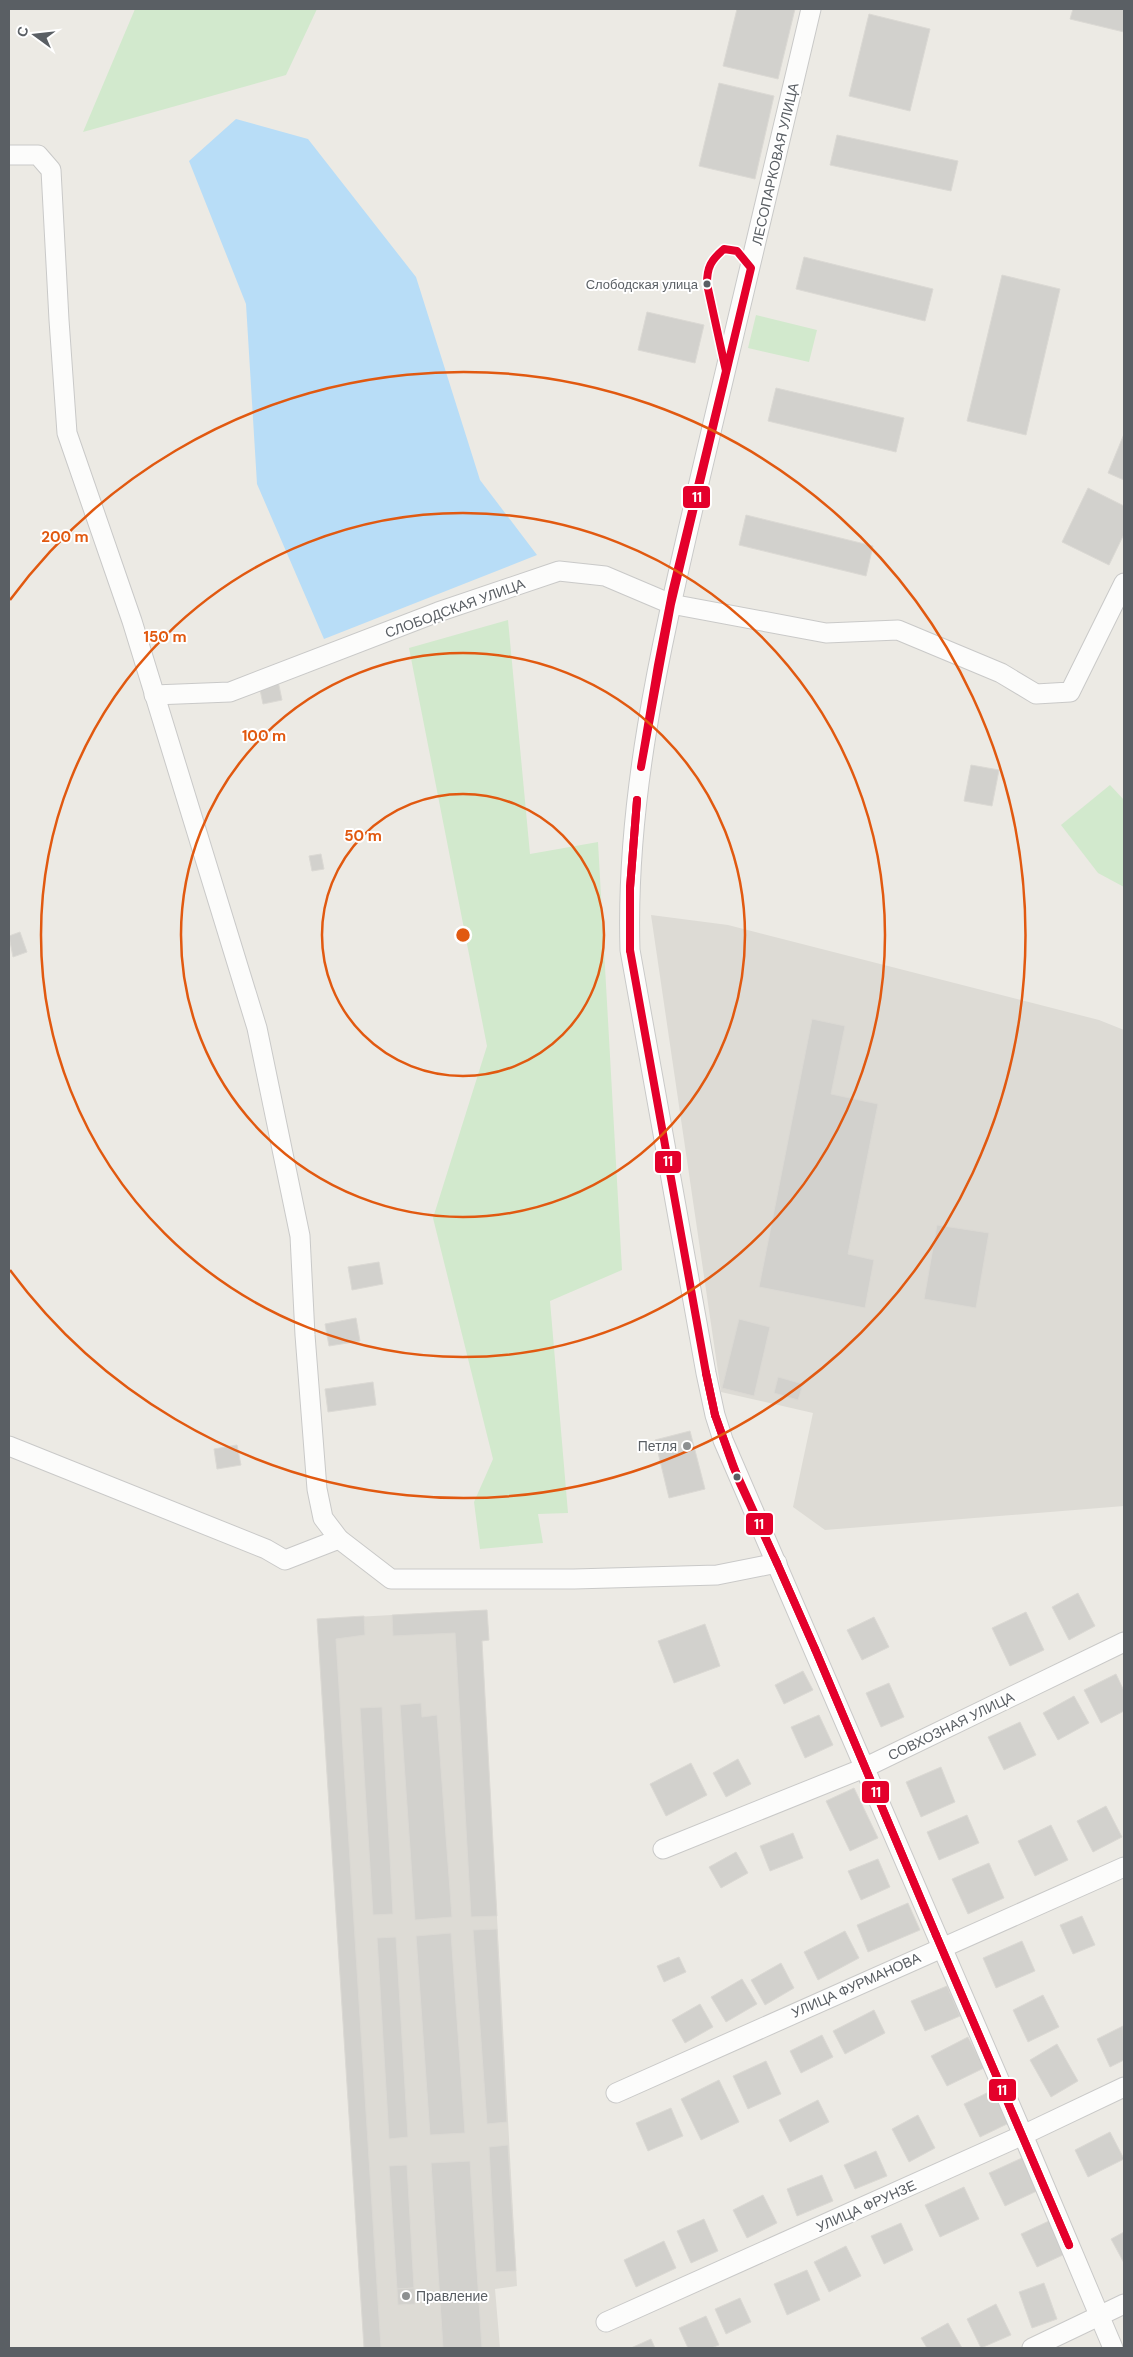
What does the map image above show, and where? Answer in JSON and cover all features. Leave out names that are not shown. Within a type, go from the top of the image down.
[{"type":"street","name":"ЛЕСОПАРКОВАЯ УЛИЦА","points":[[811,9],[671,604],[638,784],[629,907],[630,950],[715,1415],[733,1466],[1023,2135],[1112,2348]]},
{"type":"street","points":[[9,155],[38,154],[52,170],[58,320],[67,433],[132,621],[257,1028],[300,1236],[305,1335],[317,1489],[323,1518],[339,1539],[392,1579],[716,1575],[776,1563]]},
{"type":"street","name":"СЛОБОДСКАЯ УЛИЦА","points":[[154,695],[230,692],[438,612],[560,571],[605,576],[671,604],[826,633],[898,630],[1001,673],[1036,694],[1070,692],[1124,583]]},
{"type":"street","points":[[9,1446],[256,1545],[285,1560],[339,1539]]},
{"type":"street","name":"СОВХОЗНАЯ УЛИЦА","points":[[664,1849],[864,1768],[1124,1642]]},
{"type":"street","name":"УЛИЦА ФУРМАНОВА","points":[[616,2093],[941,1946],[1124,1867]]},
{"type":"street","name":"УЛИЦА ФРУНЗЕ","points":[[606,2322],[1023,2135],[1124,2087]]},
{"type":"street","points":[[1032,2348],[1124,2304]]},
{"type":"shaded area","points":[[651,915],[728,925],[1099,1020],[1124,1030],[1124,1506],[825,1530],[793,1507],[813,1413],[721,1392]]},
{"type":"shaded area","points":[[487,1610],[489,1640],[482,1641],[517,2286],[495,2289],[500,2348],[364,2348],[317,1619]]},
{"type":"green space","points":[[135,9],[317,9],[286,75],[83,132]]},
{"type":"green space","points":[[756,315],[817,330],[809,362],[748,348]]},
{"type":"green space","points":[[508,620],[530,854],[598,842],[622,1270],[550,1301],[568,1513],[538,1514],[543,1543],[480,1549],[474,1502],[493,1459],[433,1218],[487,1046],[409,648]]},
{"type":"green space","points":[[1110,785],[1124,800],[1124,887],[1098,873],[1061,825]]},
{"type":"water","points":[[236,119],[308,139],[416,277],[480,480],[537,555],[324,639],[257,484],[246,304],[189,161]]},
{"type":"building","points":[[737,9],[795,9],[778,79],[723,66]]},
{"type":"building","points":[[1073,9],[1124,9],[1124,32],[1070,19]]},
{"type":"building","points":[[869,14],[930,29],[910,111],[849,96]]},
{"type":"building","points":[[719,83],[774,96],[755,179],[699,166]]},
{"type":"building","points":[[837,135],[958,161],[951,191],[830,165]]},
{"type":"building","points":[[804,257],[933,289],[925,321],[796,289]]},
{"type":"building","points":[[1002,275],[1060,289],[1026,435],[967,421]]},
{"type":"building","points":[[647,312],[704,325],[695,363],[638,350]]},
{"type":"building","points":[[776,388],[904,418],[896,452],[768,421]]},
{"type":"building","points":[[1124,434],[1124,480],[1108,473]]},
{"type":"building","points":[[1088,488],[1124,506],[1124,534],[1109,565],[1062,542]]},
{"type":"building","points":[[746,515],[873,546],[866,576],[739,545]]},
{"type":"building","points":[[278,681],[282,700],[263,704],[259,685]]},
{"type":"building","points":[[971,765],[999,770],[992,806],[964,801]]},
{"type":"building","points":[[321,854],[324,869],[312,871],[309,856]]},
{"type":"building","points":[[20,932],[27,952],[13,957],[9,936]]},
{"type":"building","points":[[812,1019],[845,1026],[831,1094],[878,1104],[848,1254],[874,1260],[865,1308],[759,1287]]},
{"type":"building","points":[[937,1225],[989,1233],[976,1308],[924,1299]]},
{"type":"building","points":[[379,1262],[383,1284],[352,1290],[348,1267]]},
{"type":"building","points":[[356,1318],[360,1341],[329,1346],[325,1324]]},
{"type":"building","points":[[739,1319],[770,1327],[754,1396],[722,1388]]},
{"type":"building","points":[[778,1377],[803,1384],[798,1400],[774,1393]]},
{"type":"building","points":[[373,1382],[376,1405],[328,1412],[325,1389]]},
{"type":"building","points":[[690,1431],[705,1489],[669,1498],[655,1440]]},
{"type":"building","points":[[237,1445],[241,1465],[217,1469],[214,1449]]},
{"type":"building","points":[[1078,1593],[1095,1626],[1069,1640],[1052,1607]]},
{"type":"building","points":[[487,1610],[489,1640],[482,1641],[497,1916],[471,1917],[455,1633],[393,1636],[392,1615]]},
{"type":"building","points":[[1026,1612],[1044,1650],[1010,1666],[992,1628]]},
{"type":"building","points":[[364,1616],[365,1635],[336,1639],[381,2348],[364,2348],[317,1619]]},
{"type":"building","points":[[874,1617],[889,1647],[862,1660],[847,1630]]},
{"type":"building","points":[[705,1624],[720,1666],[674,1683],[658,1641]]},
{"type":"building","points":[[803,1671],[813,1690],[784,1704],[775,1685]]},
{"type":"building","points":[[1116,1674],[1124,1691],[1124,1711],[1101,1723],[1084,1690]]},
{"type":"building","points":[[889,1683],[904,1717],[881,1727],[866,1693]]},
{"type":"building","points":[[1074,1696],[1089,1723],[1058,1740],[1043,1713]]},
{"type":"building","points":[[421,1703],[422,1717],[437,1715],[452,1917],[415,1920],[400,1705]]},
{"type":"building","points":[[382,1707],[393,1914],[373,1915],[360,1708]]},
{"type":"building","points":[[819,1715],[833,1745],[805,1758],[791,1727]]},
{"type":"building","points":[[1020,1722],[1036,1755],[1004,1770],[988,1737]]},
{"type":"building","points":[[738,1759],[751,1784],[726,1797],[713,1773]]},
{"type":"building","points":[[691,1763],[707,1795],[666,1816],[650,1784]]},
{"type":"building","points":[[941,1767],[955,1802],[921,1817],[906,1782]]},
{"type":"building","points":[[854,1788],[878,1838],[850,1851],[826,1801]]},
{"type":"building","points":[[1106,1806],[1122,1837],[1093,1852],[1077,1821]]},
{"type":"building","points":[[967,1815],[979,1843],[939,1860],[927,1832]]},
{"type":"building","points":[[1051,1825],[1068,1860],[1035,1876],[1018,1841]]},
{"type":"building","points":[[793,1833],[803,1858],[770,1871],[760,1846]]},
{"type":"building","points":[[736,1852],[748,1873],[721,1888],[709,1867]]},
{"type":"building","points":[[878,1859],[890,1887],[861,1900],[848,1871]]},
{"type":"building","points":[[989,1863],[1004,1898],[968,1914],[952,1879]]},
{"type":"building","points":[[908,1903],[920,1930],[868,1952],[857,1925]]},
{"type":"building","points":[[1082,1916],[1095,1945],[1073,1954],[1060,1925]]},
{"type":"building","points":[[497,1929],[507,2122],[487,2124],[473,1930]]},
{"type":"building","points":[[845,1931],[859,1958],[818,1980],[804,1952]]},
{"type":"building","points":[[451,1933],[465,2133],[430,2135],[416,1936]]},
{"type":"building","points":[[396,1937],[408,2137],[389,2139],[377,1938]]},
{"type":"building","points":[[1022,1941],[1035,1971],[996,1988],[983,1958]]},
{"type":"building","points":[[679,1957],[686,1972],[664,1982],[657,1966]]},
{"type":"building","points":[[781,1963],[794,1988],[765,2005],[751,1980]]},
{"type":"building","points":[[742,1979],[757,2004],[726,2022],[711,1997]]},
{"type":"building","points":[[947,1986],[960,2016],[925,2031],[911,2001]]},
{"type":"building","points":[[1043,1995],[1059,2027],[1028,2042],[1013,2010]]},
{"type":"building","points":[[700,2004],[713,2027],[685,2043],[672,2020]]},
{"type":"building","points":[[874,2010],[885,2033],[845,2054],[833,2031]]},
{"type":"building","points":[[1123,2026],[1124,2060],[1110,2067],[1097,2039]]},
{"type":"building","points":[[822,2035],[833,2057],[801,2073],[790,2051]]},
{"type":"building","points":[[968,2037],[984,2068],[947,2086],[931,2056]]},
{"type":"building","points":[[1057,2044],[1078,2081],[1051,2097],[1030,2060]]},
{"type":"building","points":[[766,2061],[781,2094],[748,2109],[733,2076]]},
{"type":"building","points":[[719,2080],[739,2122],[701,2140],[681,2099]]},
{"type":"building","points":[[993,2090],[1009,2123],[980,2137],[964,2104]]},
{"type":"building","points":[[818,2100],[829,2122],[790,2142],[779,2120]]},
{"type":"building","points":[[671,2108],[683,2136],[648,2151],[636,2123]]},
{"type":"building","points":[[918,2115],[935,2148],[909,2162],[892,2129]]},
{"type":"building","points":[[1110,2132],[1124,2159],[1088,2177],[1075,2150]]},
{"type":"building","points":[[508,2145],[516,2271],[496,2272],[489,2147]]},
{"type":"building","points":[[876,2151],[887,2176],[855,2189],[844,2165]]},
{"type":"building","points":[[1024,2157],[1039,2190],[1005,2206],[989,2173]]},
{"type":"building","points":[[470,2161],[482,2348],[443,2348],[431,2163]]},
{"type":"building","points":[[407,2165],[414,2288],[397,2289],[389,2166]]},
{"type":"building","points":[[822,2175],[833,2201],[797,2216],[787,2189]]},
{"type":"building","points":[[964,2187],[979,2219],[940,2237],[925,2205]]},
{"type":"building","points":[[763,2195],[777,2223],[747,2238],[733,2210]]},
{"type":"building","points":[[704,2219],[718,2251],[691,2263],[677,2231]]},
{"type":"building","points":[[1049,2221],[1065,2254],[1037,2267],[1021,2234]]},
{"type":"building","points":[[901,2223],[913,2250],[884,2264],[871,2236]]},
{"type":"building","points":[[1124,2232],[1124,2263],[1111,2239]]},
{"type":"building","points":[[664,2241],[676,2268],[636,2287],[624,2260]]},
{"type":"building","points":[[846,2246],[861,2276],[829,2292],[814,2262]]},
{"type":"building","points":[[807,2270],[820,2300],[787,2315],[774,2284]]},
{"type":"building","points":[[1044,2283],[1057,2319],[1032,2328],[1019,2292]]},
{"type":"building","name":"Правление","points":[[414,2288],[415,2304],[398,2305],[397,2289]]},
{"type":"building","points":[[740,2298],[751,2322],[726,2334],[715,2309]]},
{"type":"building","points":[[996,2304],[1011,2335],[981,2348],[967,2319]]},
{"type":"building","points":[[706,2316],[719,2345],[711,2348],[688,2348],[679,2328]]},
{"type":"building","points":[[948,2323],[962,2348],[927,2348],[921,2338]]},
{"type":"building","points":[[651,2339],[655,2348],[631,2348]]},
{"type":"transit line","name":"11","points":[[724,249],[737,251],[751,268],[671,604],[641,767],[672,593],[726,371],[707,284],[711,264],[724,249]]},
{"type":"transit line","name":"11","points":[[630,888],[637,800]]},
{"type":"transit line","name":"11","points":[[630,888],[637,800]]},
{"type":"transit line","name":"11","points":[[630,888],[630,950]]},
{"type":"transit line","name":"11","points":[[630,888],[630,950]]},
{"type":"transit line","name":"11","points":[[630,950],[706,1373]]},
{"type":"transit line","name":"11","points":[[706,1373],[715,1415]]},
{"type":"transit line","name":"11","points":[[706,1373],[715,1415]]},
{"type":"transit line","name":"11","points":[[715,1415],[733,1466],[777,1563]]},
{"type":"transit line","name":"11","points":[[715,1415],[739,1481],[777,1563]]},
{"type":"transit line","name":"11","points":[[777,1563],[815,1649]]},
{"type":"transit line","name":"11","points":[[777,1563],[815,1649]]},
{"type":"transit line","name":"11","points":[[815,1649],[936,1935]]},
{"type":"transit line","name":"11","points":[[815,1649],[936,1935]]},
{"type":"transit line","name":"11","points":[[936,1935],[1069,2245]]},
{"type":"transit line","name":"11","points":[[936,1935],[1069,2245]]},
{"type":"place","name":"Слободская улица","points":[[707,284]]},
{"type":"place","name":"Петля","points":[[687,1446]]},
{"type":"place","name":"Правление","points":[[406,2296]]}]
